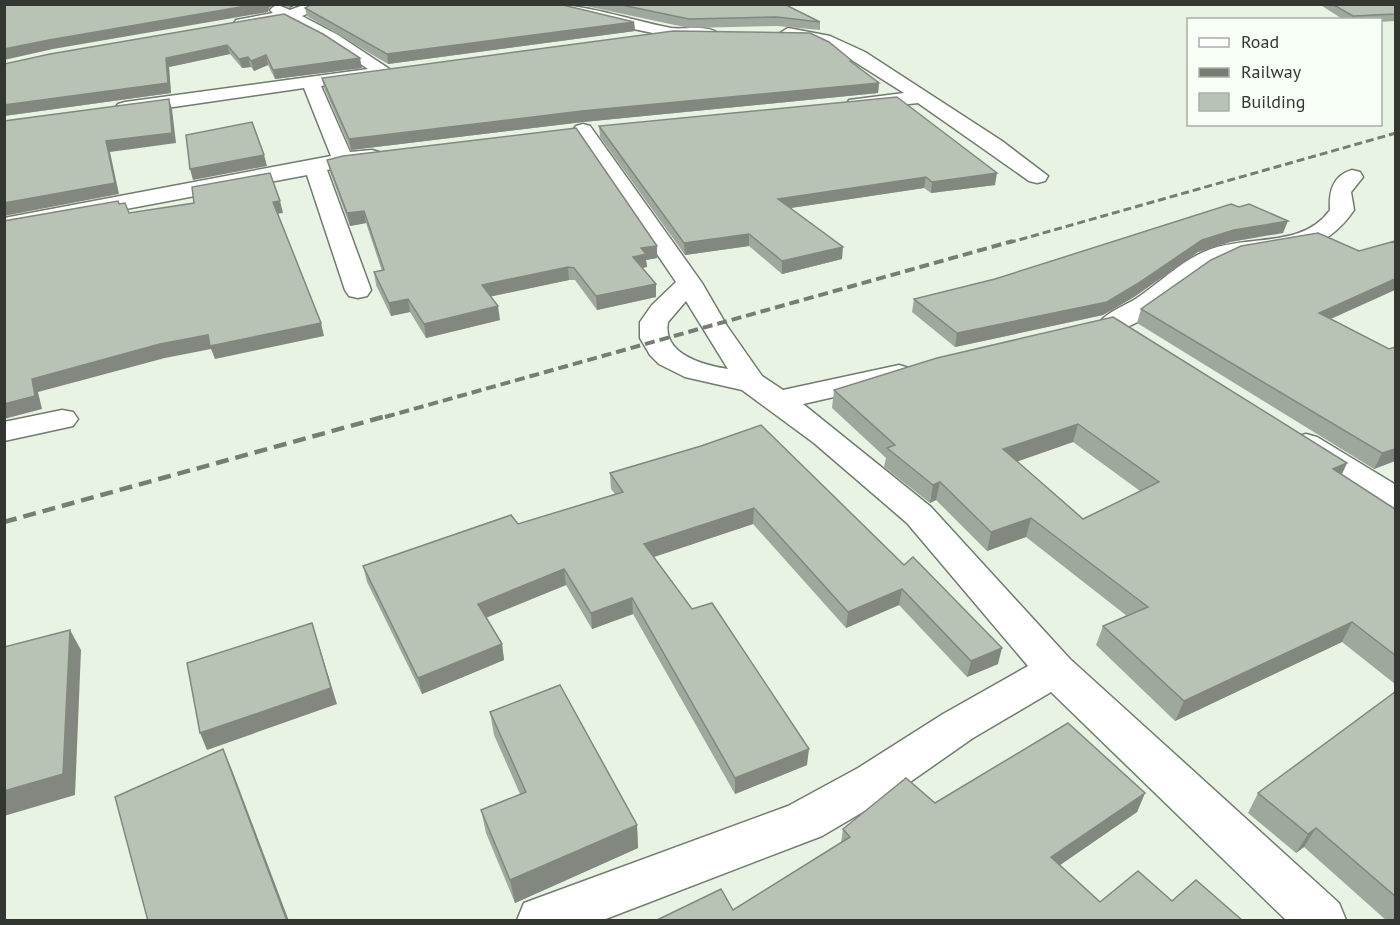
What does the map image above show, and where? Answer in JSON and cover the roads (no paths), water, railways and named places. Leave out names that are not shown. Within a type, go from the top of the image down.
[{"type":"street","points":[[265,4],[290,15],[385,72]]},
{"type":"street","points":[[223,27],[290,15],[321,4]]},
{"type":"street","points":[[556,5],[673,33]]},
{"type":"street","points":[[620,40],[673,33],[733,34]]},
{"type":"street","points":[[774,33],[814,36],[864,58],[988,138],[1037,176]]},
{"type":"street","points":[[111,110],[407,68]]},
{"type":"street","points":[[311,83],[343,159]]},
{"type":"street","points":[[840,105],[922,97]]},
{"type":"street","points":[[583,130],[689,283],[713,326],[764,391],[919,515],[1055,669],[1321,921]]},
{"type":"street","points":[[4,225],[315,167],[343,159],[389,154]]},
{"type":"street","points":[[315,167],[358,290]]},
{"type":"street","points":[[1112,330],[1178,278],[1215,256],[1229,251],[1306,240],[1332,225],[1342,210],[1340,191],[1352,177]]},
{"type":"street","points":[[689,283],[654,321],[653,332],[663,352],[676,362],[717,378],[764,391],[928,366]]},
{"type":"street","points":[[4,432],[62,419]]},
{"type":"street","points":[[1286,431],[1395,501]]},
{"type":"street","points":[[542,921],[805,821],[873,782],[958,726],[1055,669]]},
{"type":"railway","points":[[1008,243],[1396,133]]},
{"type":"railway","points":[[385,417],[1013,241]]},
{"type":"railway","points":[[4,522],[390,415]]}]
